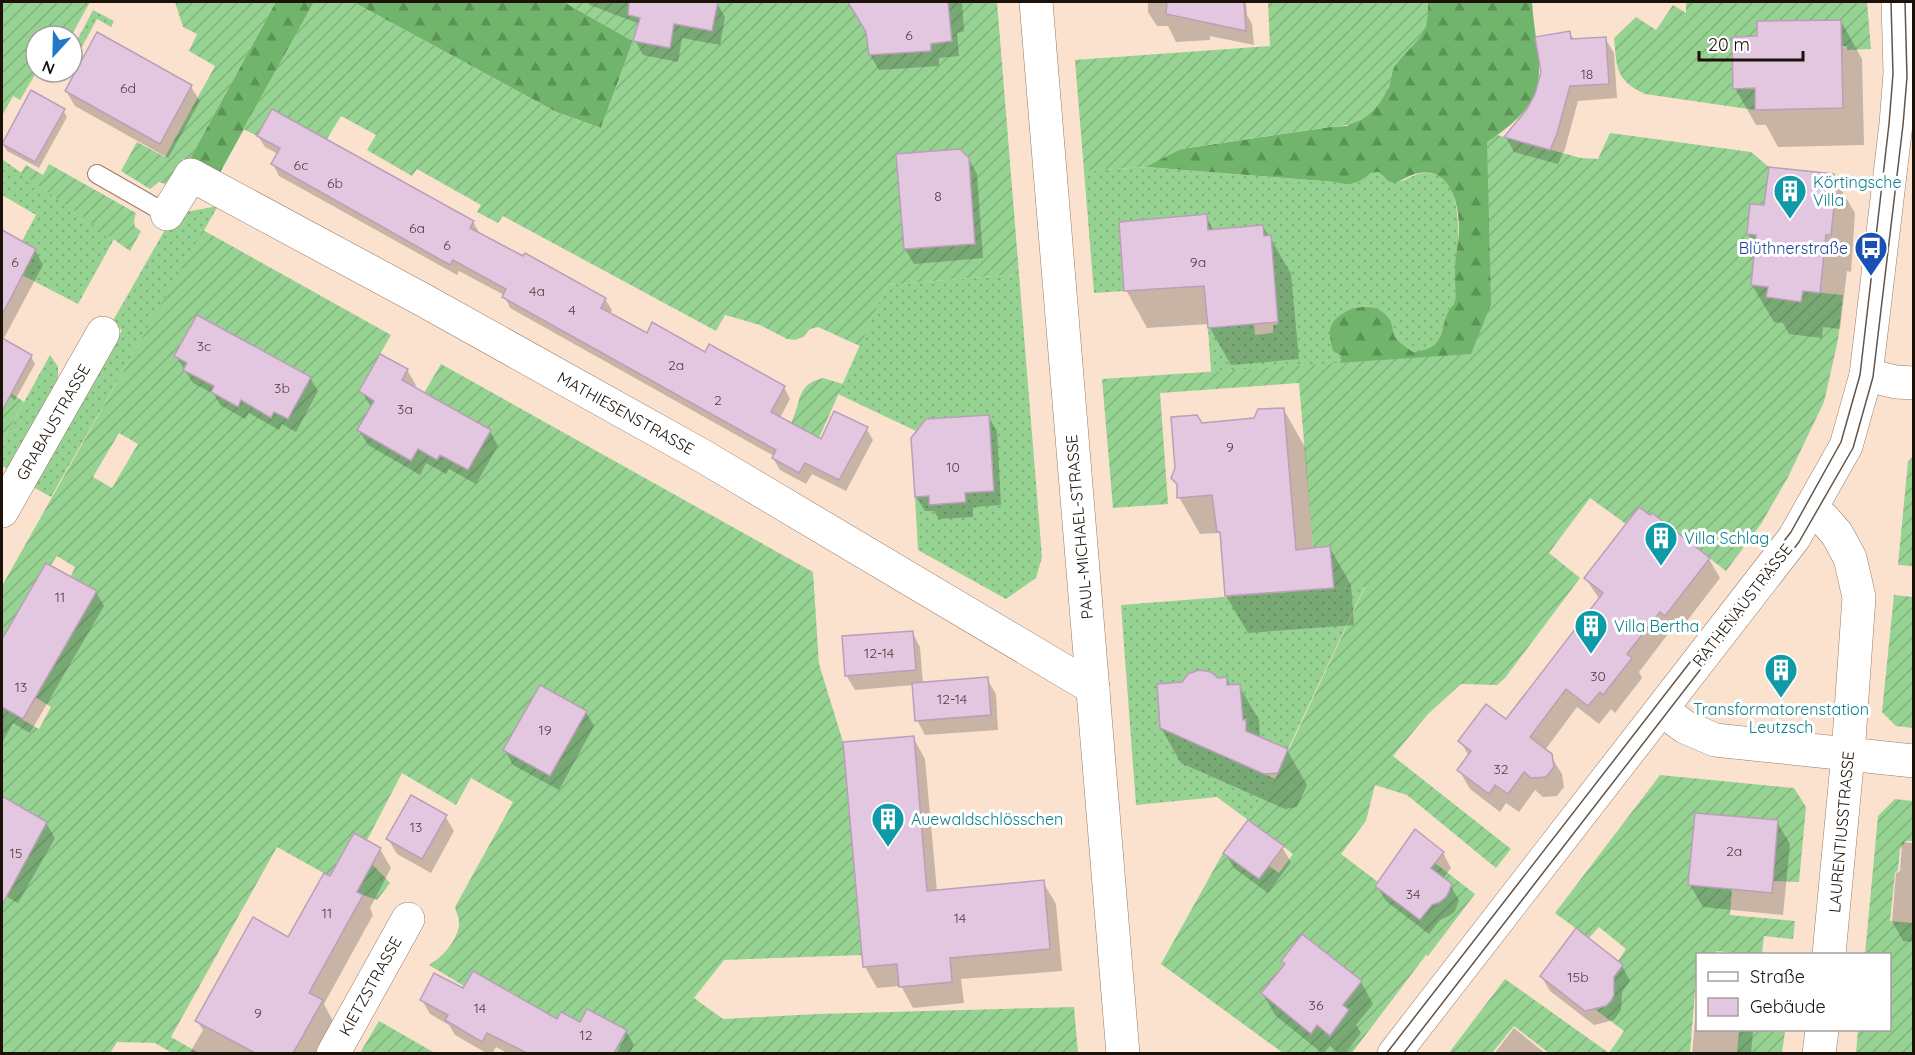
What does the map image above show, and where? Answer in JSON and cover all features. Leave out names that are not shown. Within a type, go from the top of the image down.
[{"type":"street","name":"PAUL-MICHAEL-STRASSE","points":[[1036,2],[1123,1053]]},
{"type":"street","name":"RATHENAUSTRASSE","points":[[1394,1053],[1794,538],[1846,446],[1866,375],[1903,156],[1898,2]]},
{"type":"street","name":"MATHIESENSTRASSE","points":[[167,214],[191,175],[425,301],[701,455],[1093,688]]},
{"type":"street","name":"GRABAUSTRASSE","points":[[2,511],[103,333]]},
{"type":"street","points":[[1866,375],[1896,382],[1914,383]]},
{"type":"street","name":"LAURENTIUSSTRASSE","points":[[1810,510],[1823,518],[1837,534],[1850,558],[1859,597],[1848,754],[1829,953]]},
{"type":"street","points":[[1662,710],[1685,727],[1715,740],[1914,761]]},
{"type":"street","name":"KIETZSTRASSE","points":[[333,1053],[408,919]]},
{"type":"street","points":[[1820,1053],[1822,1031]]},
{"type":"lane","points":[[97,174],[167,214]]},
{"type":"green space","points":[[2,2],[90,2],[78,24],[24,24],[24,84],[29,84],[20,100],[13,96],[2,116]]},
{"type":"green space","points":[[175,2],[276,2],[188,162],[183,159],[169,185],[159,182],[150,189],[121,171],[137,142],[165,157],[215,66],[189,51],[197,34],[183,27]]},
{"type":"green space","points":[[266,2],[314,2],[217,178],[188,162],[267,18]]},
{"type":"green space","points":[[314,2],[353,2],[556,112],[601,128],[633,41],[564,2],[647,2],[633,40],[670,47],[674,24],[711,29],[718,2],[997,2],[1019,274],[887,285],[860,346],[818,327],[810,329],[803,337],[795,340],[787,339],[760,325],[725,315],[716,331],[503,216],[498,223],[477,212],[481,205],[417,169],[412,176],[367,150],[376,135],[341,116],[327,139],[272,109],[257,136],[243,129]]},
{"type":"green space","points":[[353,2],[564,2],[633,41],[601,128],[556,112]]},
{"type":"green space","points":[[1268,2],[1428,2],[1428,16],[1421,36],[1395,66],[1389,85],[1378,105],[1358,121],[1340,126],[1181,149],[1146,167],[1084,171],[1075,60],[1270,46]]},
{"type":"green space","points":[[1428,2],[1532,2],[1539,60],[1536,90],[1529,105],[1497,135],[1562,376],[1338,370],[1342,356],[1333,351],[1331,326],[1342,314],[1360,307],[1373,308],[1385,314],[1396,339],[1413,352],[1431,347],[1439,338],[1448,313],[1455,303],[1455,265],[1459,229],[1455,199],[1446,182],[1439,176],[1420,173],[1395,183],[1388,181],[1379,172],[1371,173],[1354,183],[1345,184],[1140,165],[1181,149],[1347,126],[1389,87],[1393,68],[1426,26]]},
{"type":"green space","points":[[1686,2],[1867,2],[1871,49],[1847,50],[1847,46],[1842,46],[1841,20],[1757,21],[1757,36],[1732,37],[1755,88],[1755,110],[1645,94],[1635,89],[1619,72],[1614,38],[1636,17],[1656,30],[1673,5],[1686,13]]},
{"type":"green space","points":[[93,10],[114,21],[111,27],[97,19],[84,43],[84,27]]},
{"type":"green space","points":[[1610,133],[1751,152],[1769,167],[1764,205],[1750,204],[1747,234],[1756,235],[1751,285],[1768,287],[1767,297],[1801,302],[1803,291],[1843,295],[1838,340],[1824,402],[1788,477],[1761,524],[1726,571],[1652,514],[1626,524],[1590,498],[1549,553],[1580,578],[1505,678],[1497,685],[1461,684],[1428,714],[1393,756],[1511,849],[1496,868],[1407,795],[1375,785],[1366,821],[1341,854],[1378,882],[1376,886],[1420,920],[1429,907],[1445,897],[1447,893],[1449,882],[1431,868],[1435,863],[1475,894],[1352,1053],[1283,1053],[1161,964],[1223,853],[1259,879],[1269,866],[1279,873],[1293,854],[1248,820],[1275,779],[1365,587],[1334,588],[1330,547],[1313,548],[1299,383],[1160,393],[1168,504],[1113,508],[1102,379],[1471,354],[1491,304],[1487,142],[1497,135],[1581,158],[1598,159]]},
{"type":"green space","points":[[2,159],[114,239],[78,304],[22,275],[22,241],[36,215],[2,195]]},
{"type":"green space","points":[[49,164],[136,213],[135,227],[141,231],[130,251],[21,173],[26,165],[43,175]]},
{"type":"green space","points":[[1146,167],[1345,184],[1354,183],[1371,173],[1379,172],[1388,181],[1402,181],[1422,173],[1437,175],[1447,182],[1453,195],[1458,232],[1455,303],[1448,313],[1439,338],[1431,347],[1413,352],[1414,358],[1211,372],[1208,328],[1254,324],[1255,335],[1273,333],[1273,325],[1278,324],[1271,235],[1264,236],[1263,225],[1246,227],[1209,241],[1206,214],[1119,222],[1124,291],[1094,293],[1084,171]]},
{"type":"green space","points":[[218,206],[51,497],[33,487],[122,330],[111,324],[174,214]]},
{"type":"green space","points":[[203,230],[391,335],[359,391],[374,401],[418,449],[437,460],[440,455],[468,470],[491,431],[424,393],[441,364],[813,572],[819,664],[843,742],[862,955],[724,960],[694,998],[723,1019],[1074,1007],[1078,1053],[614,1053],[626,1030],[580,1022],[561,1012],[546,1039],[516,995],[473,971],[464,986],[429,965],[444,953],[457,934],[459,918],[455,907],[513,802],[471,778],[456,805],[402,773],[367,840],[354,833],[345,849],[372,864],[390,883],[377,900],[363,895],[277,847],[171,1037],[199,1053],[172,1053],[155,1043],[117,1042],[110,1053],[2,1053],[2,707],[24,717],[23,720],[39,729],[51,707],[35,697],[39,668],[2,647],[2,586]],"holes":[[[275,357],[311,377],[288,419],[274,412],[271,418],[261,412],[264,407],[252,400]],[[228,362],[255,376],[238,406],[211,392]],[[119,433],[138,444],[112,488],[93,477]],[[57,556],[75,567],[71,576],[97,591],[73,633],[22,603],[46,563],[51,565]]]},
{"type":"green space","points":[[1019,274],[1042,557],[1036,578],[1006,599],[918,550],[915,497],[929,496],[930,505],[965,502],[965,493],[994,491],[989,415],[936,418],[936,421],[923,422],[916,431],[838,394],[887,285]]},
{"type":"green space","points":[[50,355],[58,367],[58,379],[8,469],[2,466],[2,442]]},
{"type":"green space","points":[[823,378],[843,384],[819,438],[791,423],[803,390],[814,381]]},
{"type":"green space","points":[[2,387],[24,402],[2,442]]},
{"type":"green space","points":[[1913,456],[1913,566],[1898,565],[1908,462]]},
{"type":"green space","points":[[1365,586],[1288,749],[1268,741],[1256,770],[1275,779],[1248,820],[1217,797],[1136,805],[1121,605]]},
{"type":"green space","points":[[1894,595],[1913,597],[1913,728],[1896,726],[1882,712]]},
{"type":"green space","points":[[1660,775],[1794,788],[1806,807],[1799,882],[1773,881],[1778,820],[1696,813],[1689,885],[1732,889],[1730,915],[1795,921],[1793,939],[1764,936],[1762,953],[1717,951],[1716,953],[1696,953],[1690,1053],[1609,1053],[1624,1031],[1592,1007],[1623,965],[1618,961],[1626,949],[1599,927],[1589,938],[1555,913]]},
{"type":"green space","points":[[1895,799],[1913,801],[1913,841],[1906,841],[1900,849],[1890,921],[1913,923],[1913,1053],[1856,1053],[1858,1031],[1891,1031],[1891,953],[1865,953],[1878,816]]},
{"type":"green space","points":[[1505,979],[1609,1053],[1549,1053],[1514,1026],[1492,1053],[1448,1054]]},
{"type":"green space","points":[[379,1021],[435,1053],[360,1053]]},
{"type":"green space","points":[[1739,1031],[1785,1032],[1782,1053],[1737,1053]]},
{"type":"building","points":[[629,2],[718,2],[712,31],[674,24],[670,48],[633,41],[640,18],[628,15]]},
{"type":"building","points":[[848,2],[948,2],[952,41],[931,44],[931,51],[869,55],[866,32]]},
{"type":"building","points":[[1167,2],[1244,2],[1246,31],[1166,14]]},
{"type":"building","points":[[1841,20],[1843,108],[1755,110],[1755,88],[1733,89],[1732,37],[1757,36],[1757,21]]},
{"type":"building","points":[[1570,31],[1571,39],[1606,37],[1609,84],[1570,86],[1557,134],[1550,150],[1504,137],[1527,109],[1535,94],[1541,72],[1535,37]]},
{"type":"building","points":[[97,32],[192,85],[160,144],[65,91],[69,84],[84,84],[84,56]]},
{"type":"building","points":[[31,90],[65,109],[35,162],[2,144]]},
{"type":"building","points":[[272,109],[474,221],[470,228],[523,256],[525,253],[606,298],[601,308],[647,333],[652,322],[705,352],[709,344],[785,386],[771,412],[821,439],[834,411],[868,427],[839,480],[805,463],[799,473],[772,458],[776,450],[502,297],[506,289],[453,260],[450,265],[271,164],[280,148],[257,136]]},
{"type":"building","points":[[960,149],[969,158],[975,244],[904,249],[896,154]]},
{"type":"building","name":"Körtingsche Villa","points":[[1769,167],[1834,174],[1831,235],[1826,235],[1820,293],[1803,291],[1801,302],[1766,297],[1768,287],[1751,285],[1756,235],[1747,234],[1750,204],[1764,205]]},
{"type":"building","points":[[1207,214],[1208,230],[1263,225],[1264,236],[1271,235],[1278,322],[1208,328],[1204,286],[1124,291],[1119,222]]},
{"type":"building","points":[[2,230],[36,249],[2,315]]},
{"type":"building","points":[[197,315],[311,377],[288,419],[274,412],[271,418],[241,400],[238,407],[211,392],[214,386],[183,370],[187,363],[174,356]]},
{"type":"building","points":[[2,338],[32,355],[2,411]]},
{"type":"building","points":[[380,354],[408,369],[402,380],[491,430],[468,470],[440,455],[437,460],[418,449],[411,461],[357,430],[374,401],[359,391]]},
{"type":"building","points":[[1284,408],[1296,550],[1330,546],[1334,588],[1225,596],[1220,532],[1217,532],[1212,495],[1177,498],[1177,484],[1171,478],[1175,468],[1171,417],[1197,415],[1202,423],[1254,418],[1258,409]]},
{"type":"building","points":[[989,415],[994,491],[965,493],[966,502],[929,505],[929,496],[915,497],[911,438],[926,419]]},
{"type":"building","points":[[1639,507],[1650,515],[1652,513],[1710,558],[1665,616],[1660,612],[1627,654],[1632,658],[1603,695],[1600,692],[1588,706],[1566,689],[1530,737],[1552,754],[1554,767],[1546,777],[1531,778],[1524,772],[1508,794],[1495,785],[1489,794],[1457,770],[1471,751],[1458,741],[1486,704],[1506,719],[1603,593],[1584,578]]},
{"type":"building","points":[[46,563],[97,591],[23,719],[2,707],[2,639]]},
{"type":"building","points":[[913,631],[916,670],[845,676],[842,636]]},
{"type":"building","points":[[1199,670],[1211,672],[1218,678],[1227,677],[1227,685],[1240,684],[1246,731],[1288,749],[1278,773],[1264,774],[1160,728],[1157,684],[1182,682],[1188,674]]},
{"type":"building","points":[[988,677],[991,715],[915,721],[912,683]]},
{"type":"building","points":[[540,685],[587,711],[550,776],[503,750]]},
{"type":"building","name":"Auewaldschlösschen","points":[[914,736],[927,891],[1044,880],[1050,949],[950,958],[952,982],[899,987],[897,964],[863,967],[843,742]]},
{"type":"building","points":[[411,795],[447,815],[422,859],[386,839]]},
{"type":"building","points":[[2,796],[47,822],[2,905]]},
{"type":"building","points":[[1695,813],[1778,820],[1772,893],[1688,885]]},
{"type":"building","points":[[1248,820],[1284,846],[1259,879],[1223,853]]},
{"type":"building","points":[[1415,829],[1444,852],[1431,868],[1452,884],[1447,896],[1432,905],[1420,920],[1375,886]]},
{"type":"building","points":[[354,833],[381,848],[357,892],[363,895],[309,993],[323,1000],[293,1053],[255,1053],[195,1021],[253,917],[288,937],[324,873],[330,876]]},
{"type":"building","points":[[1576,928],[1623,965],[1614,977],[1614,995],[1606,1006],[1585,1011],[1540,976]]},
{"type":"building","points":[[1302,934],[1362,981],[1343,1005],[1349,1010],[1330,1036],[1317,1025],[1311,1034],[1261,993],[1285,964],[1281,961]]},
{"type":"building","points":[[473,971],[557,1019],[561,1012],[580,1022],[587,1009],[627,1030],[614,1053],[527,1053],[487,1033],[482,1042],[445,1020],[448,1015],[420,1000],[434,973],[463,988]]},
{"type":"tram line","points":[[1386,1054],[1791,532],[1841,442],[1860,375],[1889,124],[1893,74],[1891,2]]},
{"type":"tram line","points":[[1403,1054],[1799,542],[1853,448],[1873,377],[1903,125],[1907,77],[1905,2]]},
{"type":"place","name":"Körtingsche Villa","points":[[1790,220]]},
{"type":"place","name":"Blüthnerstraße","points":[[1871,277]]},
{"type":"place","name":"Villa Schlag","points":[[1661,567]]},
{"type":"place","name":"Villa Bertha","points":[[1591,655]]},
{"type":"place","name":"Transformatorenstation Leutzsch","points":[[1781,699]]},
{"type":"place","name":"Auewaldschlösschen","points":[[888,848]]}]
